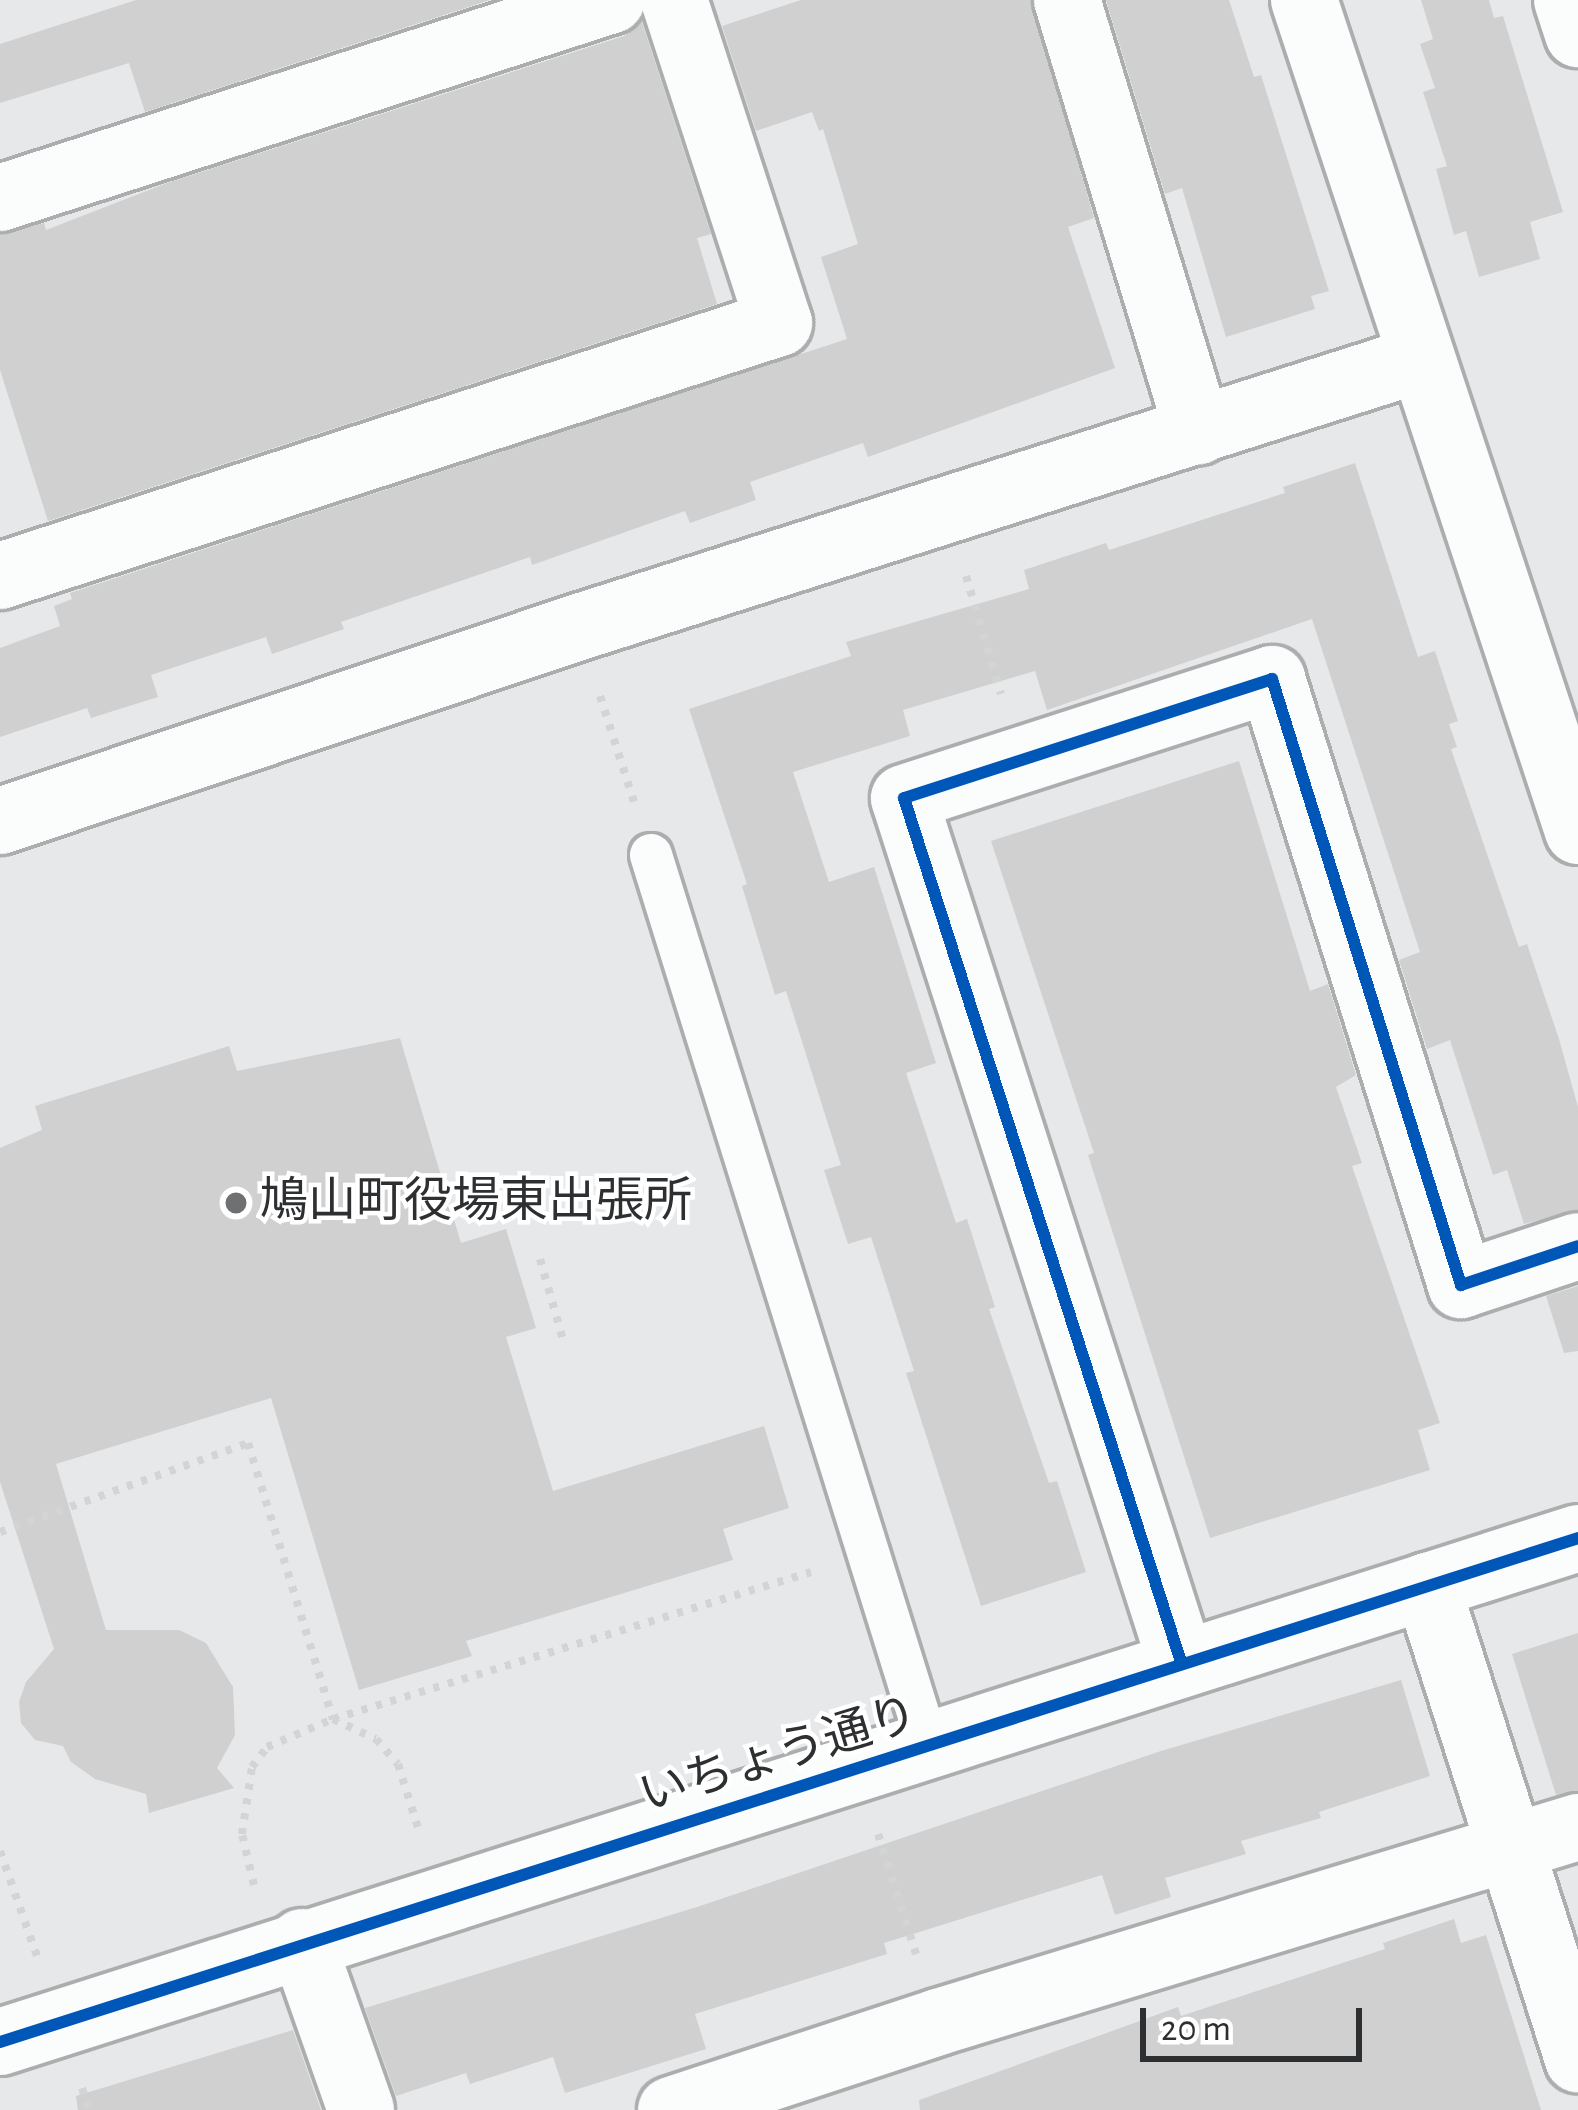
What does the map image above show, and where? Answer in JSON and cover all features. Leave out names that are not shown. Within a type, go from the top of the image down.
[{"type":"street","points":[[0,198],[612,0]]},
{"type":"street","points":[[0,576],[778,323],[674,0]]},
{"type":"street","points":[[1067,0],[1198,432]]},
{"type":"street","points":[[1304,0],[1578,831]]},
{"type":"street","points":[[1567,0],[1578,34]]},
{"type":"street","points":[[0,821],[579,627],[1421,359]]},
{"type":"street","points":[[1181,1662],[904,798],[1272,679],[1461,1285],[1578,1246]]},
{"type":"street","name":"いちょう通り","points":[[0,2042],[1578,1538]]},
{"type":"street","points":[[1427,1586],[1578,2059]]},
{"type":"street","points":[[671,2110],[938,2022],[1578,1827]]},
{"type":"street","points":[[302,1942],[361,2110]]},
{"type":"lane","points":[[651,855],[929,1748]]},
{"type":"path","points":[[945,513],[1020,759]]},
{"type":"path","points":[[579,627],[651,855]]},
{"type":"path","points":[[541,1259],[564,1343]]},
{"type":"path","points":[[0,1532],[248,1443],[332,1719],[376,1739],[398,1764],[422,1838],[444,1832]]},
{"type":"path","points":[[256,1892],[242,1834],[252,1767],[267,1747],[332,1719],[871,1553]]},
{"type":"path","points":[[859,1769],[920,1964]]},
{"type":"path","points":[[0,1851],[41,1965]]},
{"type":"building","points":[[136,0],[490,0],[145,112],[129,63],[0,103],[0,44]]},
{"type":"building","points":[[801,0],[1031,0],[1094,218],[1068,227],[1115,368],[868,457],[863,443],[750,482],[756,500],[690,523],[685,511],[532,565],[530,557],[341,622],[344,629],[272,654],[266,637],[151,675],[158,697],[91,718],[87,708],[0,737],[0,648],[60,626],[54,606],[72,599],[70,593],[847,339],[821,257],[858,244],[823,129],[819,131],[812,112],[756,131],[722,26]]},
{"type":"building","points":[[1106,0],[1229,0],[1254,77],[1261,75],[1329,291],[1311,296],[1315,309],[1226,337],[1182,188],[1165,194]]},
{"type":"building","points":[[1421,0],[1489,0],[1494,18],[1503,16],[1563,212],[1530,222],[1540,259],[1479,277],[1466,231],[1454,235],[1436,169],[1447,166],[1423,92],[1435,88],[1420,44],[1433,39]]},
{"type":"building","points":[[642,22],[711,234],[697,238],[717,304],[48,521],[0,370],[0,234],[44,223],[46,230],[167,183],[624,36]]},
{"type":"building","points":[[1355,463],[1418,657],[1435,651],[1458,721],[1449,724],[1457,747],[1451,749],[1519,947],[1527,944],[1559,1039],[1578,1107],[1578,1210],[1524,1224],[1507,1170],[1493,1175],[1450,1040],[1427,1049],[1399,960],[1420,952],[1312,619],[1047,710],[1035,671],[903,710],[910,736],[793,772],[829,882],[874,867],[936,1063],[906,1073],[956,1223],[967,1219],[995,1307],[989,1309],[1049,1483],[1057,1481],[1086,1572],[981,1606],[906,1373],[914,1371],[871,1237],[848,1244],[824,1170],[841,1165],[786,991],[775,995],[742,886],[747,884],[689,709],[851,656],[846,642],[1029,589],[1024,570],[1106,543],[1109,550],[1285,493],[1283,487]]},
{"type":"building","points":[[1239,761],[1310,991],[1328,984],[1356,1075],[1336,1087],[1362,1163],[1352,1166],[1440,1423],[1418,1430],[1430,1470],[1210,1538],[1088,1155],[1094,1153],[991,841]]},
{"type":"building","points":[[400,1038],[461,1243],[506,1229],[536,1328],[506,1337],[553,1491],[764,1426],[789,1508],[723,1529],[733,1560],[466,1641],[472,1656],[359,1690],[271,1398],[56,1464],[106,1630],[179,1630],[206,1643],[233,1687],[235,1735],[217,1768],[234,1788],[149,1813],[146,1794],[95,1779],[71,1762],[63,1746],[35,1740],[21,1723],[19,1702],[26,1682],[54,1649],[0,1482],[0,1148],[42,1130],[35,1106],[229,1046],[237,1071]]},
{"type":"building","points":[[1578,1286],[1578,1351],[1564,1353],[1546,1296]]},
{"type":"building","points":[[1578,1633],[1578,1791],[1556,1795],[1512,1654]]},
{"type":"building","points":[[1401,1680],[1430,1776],[1319,1812],[1321,1818],[1241,1841],[1246,1854],[1165,1878],[1171,1897],[1115,1915],[1102,1875],[884,1943],[887,1954],[695,2014],[706,2049],[565,2093],[553,2057],[470,2084],[466,2073],[396,2096],[365,2008],[697,1907],[1161,1751]]},
{"type":"building","points":[[1454,1919],[1461,1943],[1486,1935],[1541,2110],[920,2110],[919,2100],[1178,2007],[1181,2016],[1385,1949],[1383,1943]]},
{"type":"building","points":[[293,2030],[321,2110],[78,2110],[76,2096]]},
{"type":"cycle path","points":[[1181,1662],[904,798],[1272,679],[1461,1285],[1578,1246]]},
{"type":"cycle path","points":[[0,2042],[1578,1538]]},
{"type":"place","name":"鳩山町役場東出張所","points":[[236,1203]]}]
